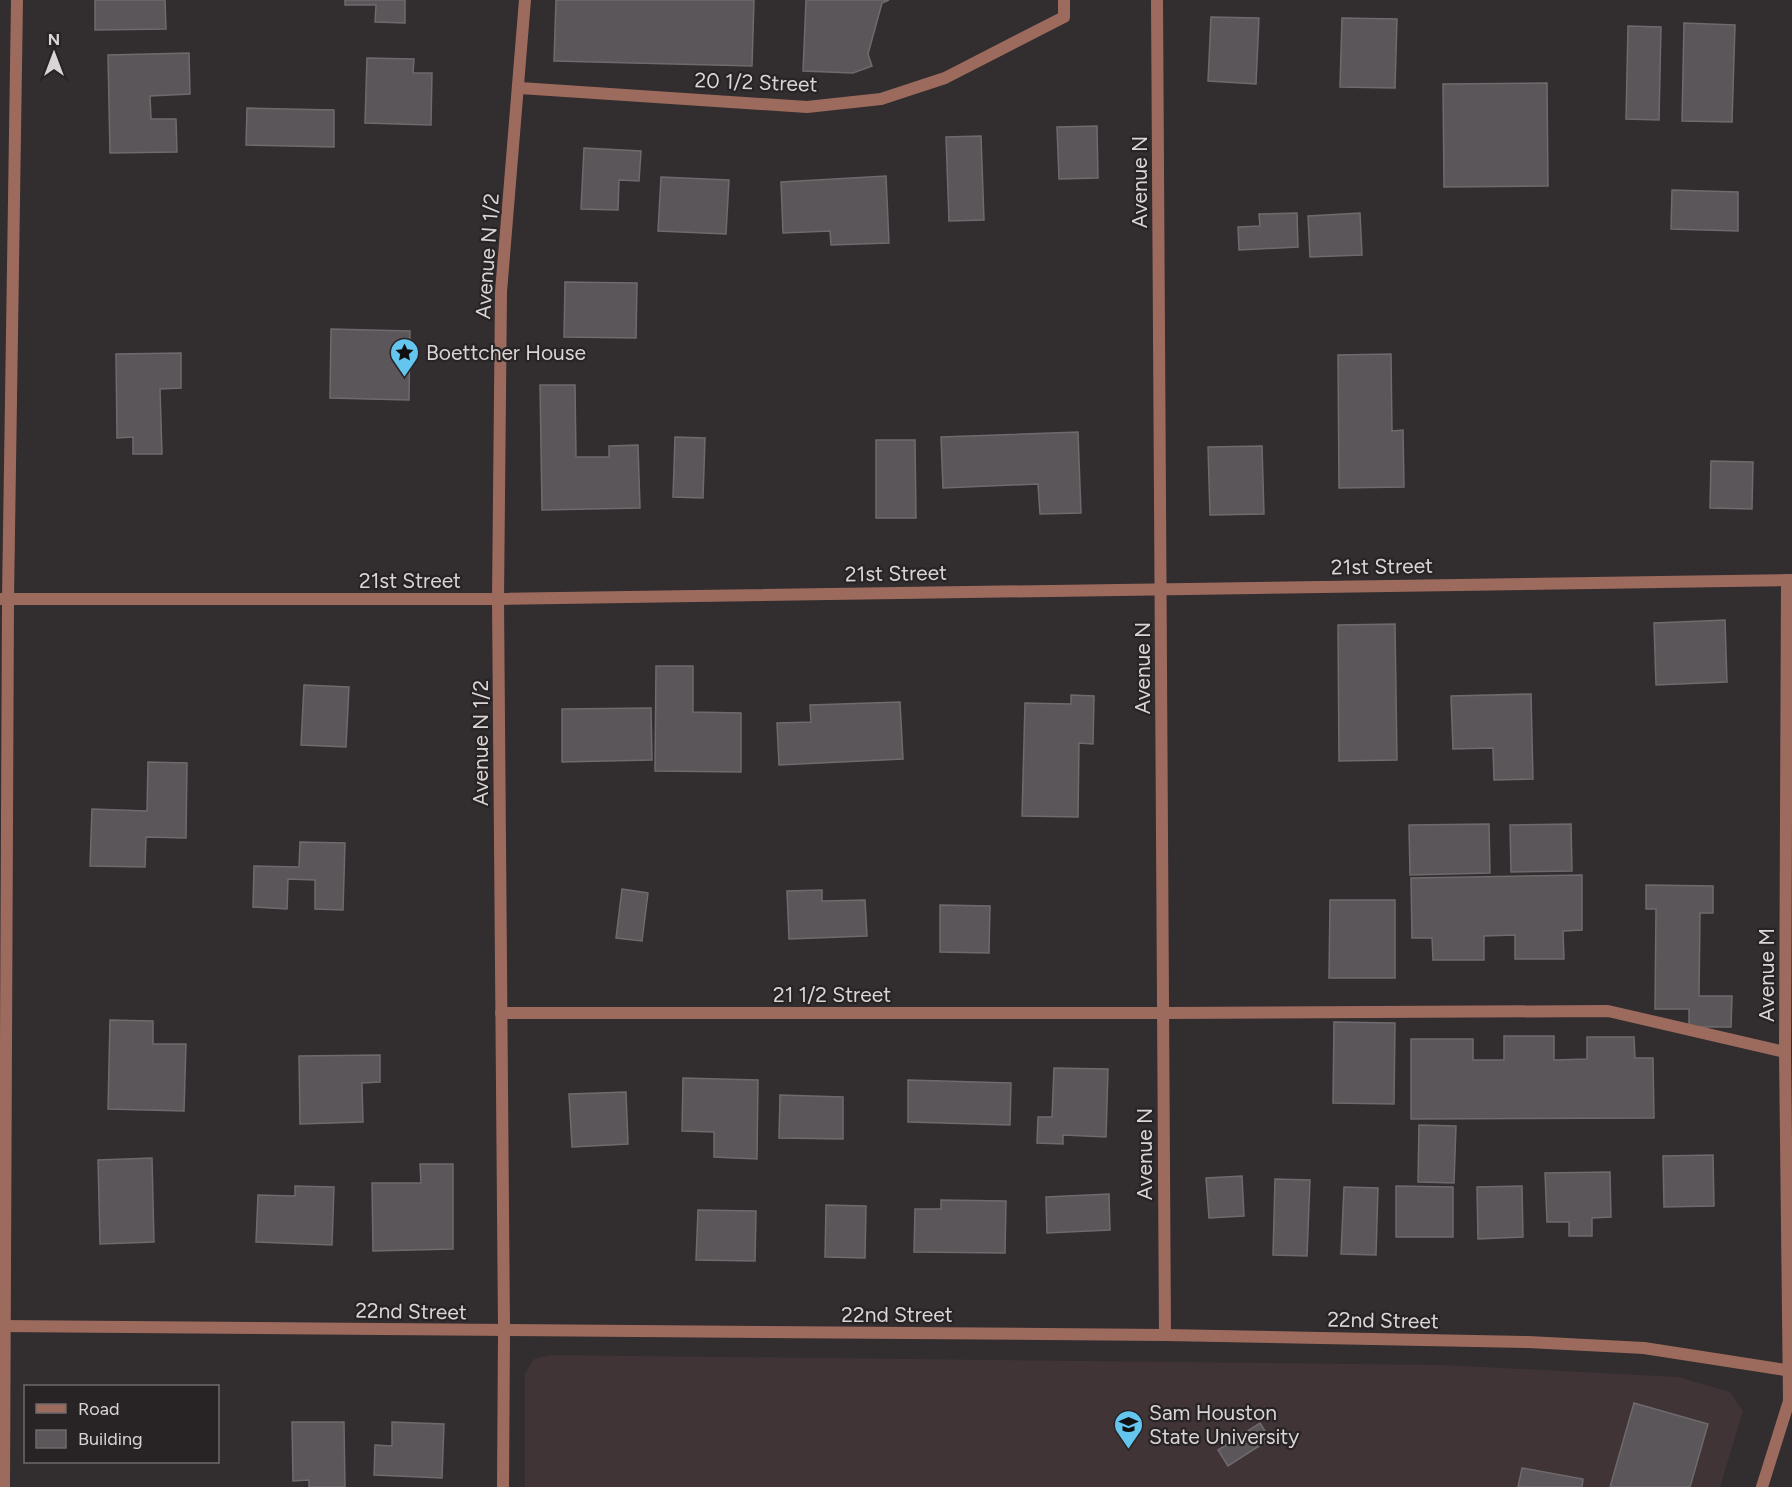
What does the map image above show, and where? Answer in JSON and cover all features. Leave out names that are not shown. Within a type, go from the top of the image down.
[{"type":"street","points":[[4,1487],[2,1326],[4,599],[17,0]]},
{"type":"street","name":"Avenue N 1/2","points":[[503,1487],[504,1331],[498,599],[501,292],[520,88],[525,0]]},
{"type":"street","name":"20 1/2 Street","points":[[520,88],[807,107],[881,99],[945,78],[1064,16],[1064,0]]},
{"type":"street","name":"Avenue N","points":[[1157,0],[1165,1335]]},
{"type":"street","name":"21st Street","points":[[4,599],[498,599],[1790,580]]},
{"type":"street","name":"Avenue M","points":[[1762,1487],[1789,1401],[1791,1371],[1785,1052],[1790,580]]},
{"type":"street","name":"21 1/2 Street","points":[[501,1013],[1608,1011],[1785,1052]]},
{"type":"street","name":"22nd Street","points":[[2,1326],[1165,1335],[1528,1342],[1644,1348],[1791,1371]]},
{"type":"shaded area","name":"Sam Houston State University","points":[[551,1355],[1444,1365],[1678,1377],[1730,1392],[1743,1411],[1720,1487],[525,1487],[525,1373],[534,1359]]},
{"type":"building","points":[[95,0],[165,0],[166,29],[95,30]]},
{"type":"building","points":[[345,0],[405,0],[405,23],[375,22],[376,5],[345,5]]},
{"type":"building","points":[[556,0],[754,0],[752,66],[554,61]]},
{"type":"building","points":[[806,0],[889,0],[882,3],[868,54],[872,66],[853,73],[803,71]]},
{"type":"building","points":[[1211,17],[1259,18],[1256,84],[1208,81]]},
{"type":"building","points":[[1342,18],[1397,19],[1395,88],[1340,87]]},
{"type":"building","points":[[1684,23],[1735,25],[1732,122],[1682,121]]},
{"type":"building","points":[[1628,26],[1661,27],[1659,120],[1626,119]]},
{"type":"building","points":[[189,53],[190,94],[150,96],[151,119],[176,119],[177,152],[110,153],[108,55]]},
{"type":"building","points":[[367,58],[414,59],[413,73],[432,73],[431,125],[365,123]]},
{"type":"building","points":[[1547,83],[1548,186],[1444,187],[1443,84]]},
{"type":"building","points":[[247,108],[334,110],[334,147],[246,145]]},
{"type":"building","points":[[1097,126],[1098,178],[1059,179],[1057,127]]},
{"type":"building","points":[[981,136],[984,220],[949,221],[946,137]]},
{"type":"building","points":[[584,148],[641,151],[639,181],[619,180],[618,210],[581,209]]},
{"type":"building","points":[[886,176],[889,243],[831,245],[830,231],[783,233],[781,182]]},
{"type":"building","points":[[661,177],[729,180],[726,234],[658,231]]},
{"type":"building","points":[[1672,190],[1738,192],[1738,231],[1671,229]]},
{"type":"building","points":[[1297,213],[1298,247],[1239,250],[1238,227],[1260,226],[1259,214]]},
{"type":"building","points":[[1360,213],[1362,255],[1310,257],[1308,216]]},
{"type":"building","points":[[565,282],[637,283],[636,338],[564,337]]},
{"type":"building","points":[[331,329],[410,331],[409,400],[330,398]]},
{"type":"building","points":[[181,353],[181,388],[160,389],[162,454],[133,454],[133,437],[117,438],[116,354]]},
{"type":"building","points":[[1391,354],[1392,431],[1403,430],[1404,487],[1339,488],[1338,355]]},
{"type":"building","points":[[540,385],[575,385],[576,457],[609,457],[609,446],[638,445],[640,508],[542,510]]},
{"type":"building","points":[[1078,432],[1081,513],[1040,514],[1038,484],[943,488],[941,437]]},
{"type":"building","points":[[675,437],[705,438],[703,498],[673,497]]},
{"type":"building","points":[[876,440],[915,440],[916,518],[876,518]]},
{"type":"building","points":[[1262,446],[1264,514],[1210,515],[1208,447]]},
{"type":"building","points":[[1711,461],[1753,462],[1752,509],[1710,508]]},
{"type":"building","points":[[1725,620],[1727,682],[1656,685],[1654,623]]},
{"type":"building","points":[[1395,624],[1397,760],[1339,761],[1338,625]]},
{"type":"building","points":[[656,666],[693,666],[693,712],[741,713],[741,772],[655,771]]},
{"type":"building","points":[[304,685],[349,687],[346,747],[301,745]]},
{"type":"building","points":[[1531,694],[1533,779],[1494,780],[1493,748],[1453,749],[1451,696]]},
{"type":"building","points":[[1071,695],[1094,696],[1093,744],[1079,743],[1078,817],[1022,816],[1025,703],[1071,704]]},
{"type":"building","points":[[900,702],[903,759],[779,765],[777,723],[811,722],[810,705]]},
{"type":"building","points":[[651,708],[652,760],[562,762],[562,709]]},
{"type":"building","points":[[148,762],[187,763],[186,838],[146,837],[145,867],[90,866],[92,809],[147,811]]},
{"type":"building","points":[[1489,824],[1490,873],[1410,875],[1409,825]]},
{"type":"building","points":[[1571,824],[1572,871],[1511,872],[1510,825]]},
{"type":"building","points":[[300,842],[345,843],[343,910],[315,909],[315,880],[288,879],[287,909],[253,907],[254,866],[299,867]]},
{"type":"building","points":[[1582,875],[1582,930],[1563,931],[1564,959],[1515,959],[1515,935],[1484,936],[1484,960],[1433,960],[1432,938],[1412,938],[1411,878]]},
{"type":"building","points":[[1646,885],[1713,886],[1713,913],[1700,913],[1699,996],[1732,996],[1731,1027],[1689,1027],[1689,1009],[1655,1009],[1656,909],[1646,909]]},
{"type":"building","points":[[622,889],[648,893],[642,941],[616,938]]},
{"type":"building","points":[[822,890],[822,901],[865,900],[867,936],[789,939],[787,891]]},
{"type":"building","points":[[1330,900],[1395,900],[1395,978],[1329,978]]},
{"type":"building","points":[[940,905],[990,906],[989,953],[940,952]]},
{"type":"building","points":[[110,1020],[153,1021],[153,1044],[186,1044],[184,1111],[108,1109]]},
{"type":"building","points":[[1334,1022],[1395,1023],[1394,1104],[1333,1103]]},
{"type":"building","points":[[1504,1036],[1554,1036],[1554,1060],[1587,1059],[1587,1037],[1634,1037],[1635,1058],[1653,1058],[1654,1118],[1411,1119],[1411,1039],[1473,1039],[1473,1060],[1504,1060]]},
{"type":"building","points":[[380,1055],[380,1082],[362,1083],[363,1122],[300,1124],[299,1056]]},
{"type":"building","points":[[1054,1068],[1108,1069],[1106,1137],[1063,1135],[1063,1144],[1037,1143],[1038,1117],[1052,1117]]},
{"type":"building","points":[[683,1078],[758,1080],[757,1159],[714,1157],[714,1132],[682,1131]]},
{"type":"building","points":[[908,1080],[1011,1083],[1010,1125],[908,1122]]},
{"type":"building","points":[[626,1092],[628,1144],[572,1147],[569,1094]]},
{"type":"building","points":[[780,1095],[843,1097],[843,1139],[779,1138]]},
{"type":"building","points":[[1419,1125],[1456,1126],[1454,1183],[1418,1182]]},
{"type":"building","points":[[1713,1155],[1714,1206],[1664,1207],[1663,1156]]},
{"type":"building","points":[[152,1158],[154,1242],[100,1244],[98,1160]]},
{"type":"building","points":[[420,1164],[453,1164],[453,1249],[373,1251],[372,1183],[421,1183]]},
{"type":"building","points":[[1610,1172],[1611,1217],[1592,1218],[1592,1236],[1569,1236],[1569,1222],[1547,1222],[1545,1173]]},
{"type":"building","points":[[1242,1176],[1244,1216],[1209,1218],[1206,1178]]},
{"type":"building","points":[[1275,1179],[1310,1180],[1307,1256],[1273,1255]]},
{"type":"building","points":[[295,1186],[334,1187],[332,1245],[256,1242],[258,1195],[295,1196]]},
{"type":"building","points":[[1396,1186],[1453,1187],[1453,1237],[1396,1237]]},
{"type":"building","points":[[1522,1186],[1523,1237],[1478,1239],[1477,1187]]},
{"type":"building","points":[[1344,1187],[1378,1188],[1376,1255],[1341,1254]]},
{"type":"building","points":[[1109,1194],[1110,1230],[1047,1233],[1046,1197]]},
{"type":"building","points":[[941,1200],[1006,1201],[1005,1253],[914,1252],[915,1209],[941,1209]]},
{"type":"building","points":[[826,1205],[866,1206],[865,1258],[825,1257]]},
{"type":"building","points":[[698,1210],[756,1211],[755,1261],[696,1260]]},
{"type":"building","points":[[1634,1403],[1708,1424],[1690,1487],[1610,1487]]},
{"type":"building","points":[[292,1422],[344,1422],[345,1487],[309,1487],[309,1480],[293,1481]]},
{"type":"building","points":[[392,1422],[444,1424],[442,1478],[374,1475],[375,1445],[392,1446]]},
{"type":"building","points":[[1260,1423],[1270,1439],[1228,1466],[1218,1450]]},
{"type":"building","points":[[1522,1468],[1583,1479],[1582,1487],[1518,1487]]},
{"type":"place","name":"Boettcher House","points":[[405,378]]},
{"type":"place","name":"Sam Houston State University","points":[[1128,1450]]}]
